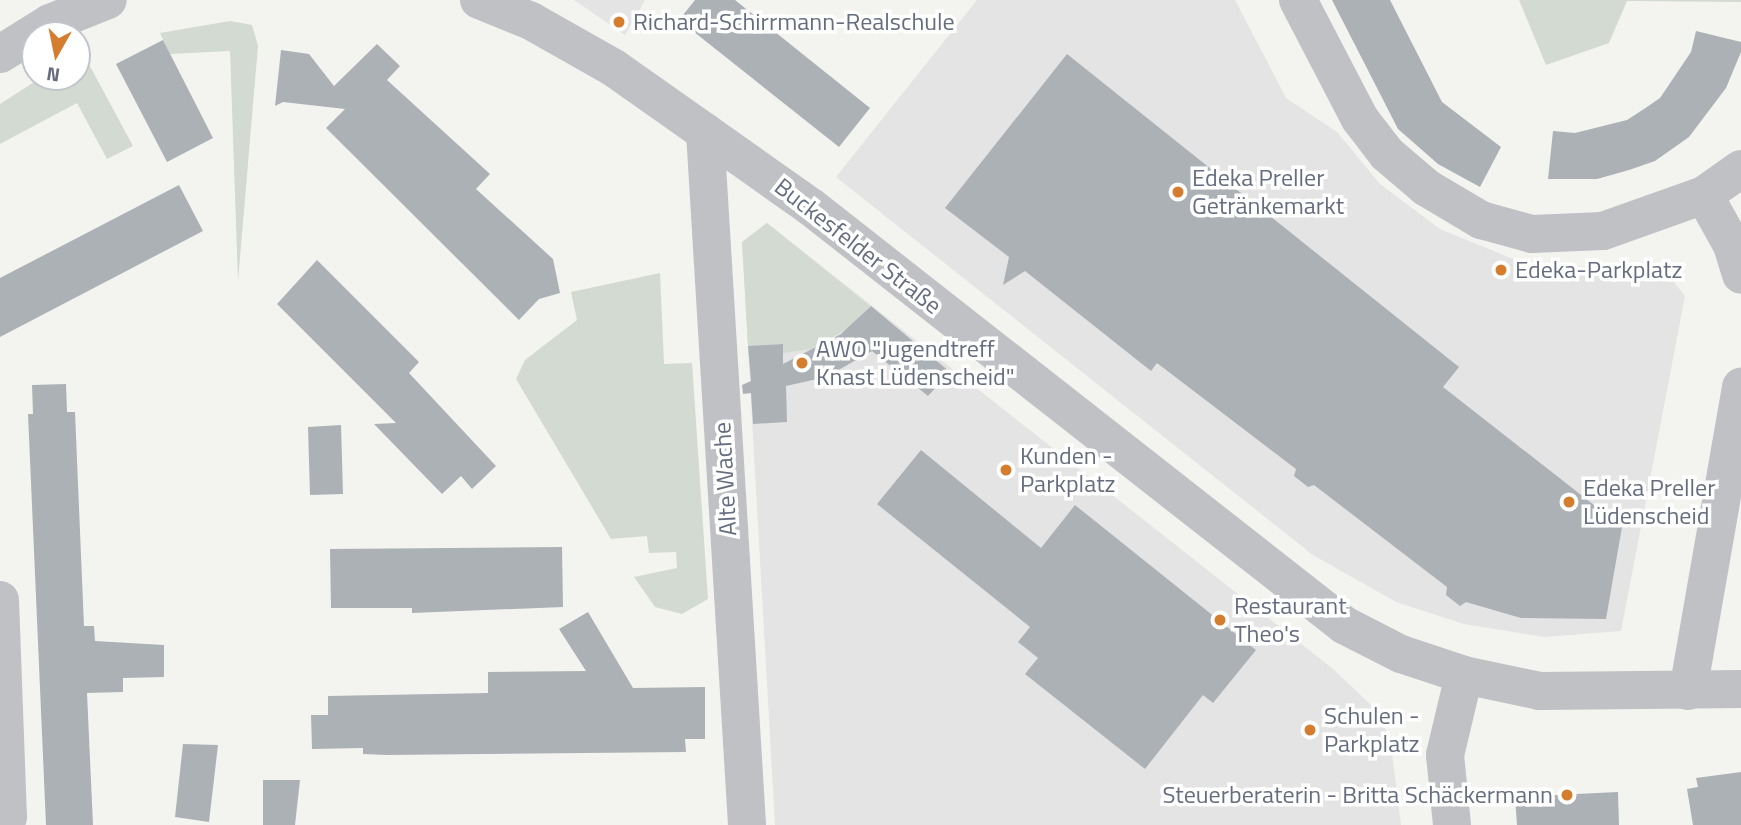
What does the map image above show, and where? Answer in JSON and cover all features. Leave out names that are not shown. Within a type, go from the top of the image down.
[{"type":"street","points":[[0,54],[50,23],[108,0]]},
{"type":"street","name":"Buckesfelder Straße","points":[[479,0],[531,21],[614,68],[811,207],[1344,625],[1401,654],[1464,675],[1564,694],[1741,689]]},
{"type":"street","points":[[1298,0],[1360,119],[1387,154],[1427,188],[1481,220],[1532,234],[1590,234],[1637,223],[1704,195],[1741,169]]},
{"type":"street","name":"Alte Wache","points":[[705,132],[747,825]]},
{"type":"street","points":[[1704,195],[1732,245],[1741,275]]},
{"type":"street","points":[[1688,691],[1741,387]]},
{"type":"street","points":[[0,600],[8,817],[1,825]]},
{"type":"street","points":[[1452,825],[1445,755],[1464,675]]},
{"type":"shaded area","name":"Richard-Schirrmann-Realschule","points":[[574,0],[645,0],[625,35]]},
{"type":"shaded area","points":[[977,0],[1235,0],[1286,98],[1337,132],[1380,184],[1440,229],[1523,263],[1551,267],[1644,264],[1665,271],[1685,296],[1621,631],[1544,637],[1464,624],[1396,602],[1313,555],[836,177]]},
{"type":"shaded area","points":[[1519,0],[1741,2],[1627,1],[1609,43],[1546,65]]},
{"type":"shaded area","points":[[230,21],[252,25],[258,46],[238,281],[230,51],[170,54],[160,33]]},
{"type":"shaded area","points":[[91,68],[133,146],[107,159],[77,103],[0,144],[0,104],[21,90],[91,91]]},
{"type":"shaded area","points":[[767,223],[1333,669],[1373,707],[1390,737],[1401,825],[775,825],[742,242]]},
{"type":"shaded area","points":[[767,223],[870,306],[849,328],[811,349],[783,353],[783,344],[748,346],[742,242]]},
{"type":"shaded area","points":[[660,273],[664,364],[692,363],[708,599],[682,614],[655,607],[634,577],[677,568],[676,552],[649,553],[647,536],[611,539],[516,379],[525,360],[577,320],[571,292]]},
{"type":"building","points":[[695,0],[735,0],[870,108],[839,147],[679,20]]},
{"type":"building","points":[[1332,0],[1390,0],[1442,102],[1501,147],[1480,187],[1438,164],[1398,129]]},
{"type":"building","points":[[1696,31],[1741,42],[1741,52],[1726,88],[1689,137],[1655,161],[1629,170],[1597,179],[1548,179],[1553,131],[1575,133],[1627,120],[1660,98],[1691,52]]},
{"type":"building","points":[[163,40],[213,138],[167,162],[116,64]]},
{"type":"building","points":[[377,44],[400,66],[387,80],[490,174],[476,189],[553,259],[560,293],[539,299],[519,320],[326,128],[345,109],[283,102],[275,106],[281,50],[309,54],[334,86]]},
{"type":"building","points":[[1067,54],[1459,367],[1443,387],[1622,527],[1606,619],[1521,618],[1466,602],[1460,606],[1446,595],[1447,587],[1314,485],[1308,487],[1294,476],[1296,469],[1157,363],[1151,371],[1025,271],[1003,285],[1009,257],[945,208]]},
{"type":"building","points":[[179,185],[203,231],[0,337],[0,278]]},
{"type":"building","points":[[317,260],[419,362],[409,373],[496,466],[472,489],[461,476],[442,494],[374,424],[396,423],[277,304]]},
{"type":"building","name":"AWO \"Jugendtreff Knast Lüdenscheid\"","points":[[871,306],[950,372],[928,396],[872,351],[826,377],[786,386],[787,422],[753,424],[751,393],[743,394],[742,385],[751,381],[748,346],[783,344],[783,364],[841,334]]},
{"type":"building","points":[[66,384],[67,412],[75,412],[84,626],[94,626],[95,641],[164,645],[164,677],[123,678],[123,692],[87,693],[93,825],[46,825],[28,414],[33,414],[32,385]]},
{"type":"building","points":[[341,425],[343,494],[310,495],[308,427]]},
{"type":"building","points":[[921,450],[1041,548],[1075,505],[1256,650],[1213,703],[1203,695],[1145,769],[1025,674],[1038,658],[1018,642],[1030,627],[877,504]]},
{"type":"building","points":[[562,547],[563,607],[412,613],[412,608],[331,608],[330,549]]},
{"type":"building","points":[[588,612],[633,688],[705,687],[705,739],[685,739],[686,752],[387,755],[363,754],[363,748],[312,749],[311,715],[328,715],[328,696],[488,693],[488,672],[586,671],[559,629]]},
{"type":"building","points":[[183,744],[218,745],[209,822],[175,817]]},
{"type":"building","points":[[1741,772],[1741,825],[1693,825],[1687,789],[1698,787],[1696,778]]},
{"type":"building","points":[[263,780],[300,780],[295,825],[263,825]]},
{"type":"building","points":[[1618,792],[1619,825],[1517,825],[1515,797]]},
{"type":"place","name":"Richard-Schirrmann-Realschule","points":[[619,22]]},
{"type":"place","name":"Edeka Preller Getränkemarkt","points":[[1178,192]]},
{"type":"place","name":"Edeka-Parkplatz","points":[[1501,270]]},
{"type":"place","name":"AWO \"Jugendtreff Knast Lüdenscheid\"","points":[[802,363]]},
{"type":"place","name":"Kunden - Parkplatz","points":[[1006,470]]},
{"type":"place","name":"Edeka Preller Lüdenscheid","points":[[1569,502]]},
{"type":"place","name":"Restaurant Theo's","points":[[1220,620]]},
{"type":"place","name":"Schulen - Parkplatz","points":[[1310,730]]},
{"type":"place","name":"Steuerberaterin - Britta Schäckermann","points":[[1567,795]]}]
